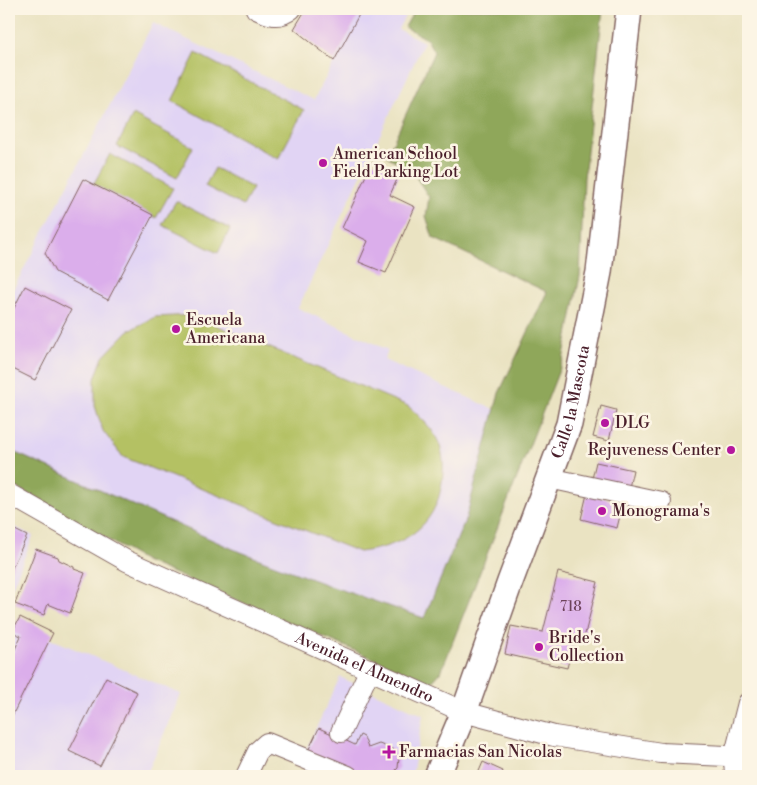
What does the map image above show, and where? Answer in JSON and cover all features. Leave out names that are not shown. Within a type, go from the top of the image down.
[{"type":"main road","name":"Calle la Mascota","points":[[437,776],[464,712],[569,424],[599,272],[629,9]]},
{"type":"street","points":[[256,9],[276,16],[282,15],[291,9]]},
{"type":"street","points":[[549,478],[661,502]]},
{"type":"street","name":"Avenida el Almendro","points":[[9,494],[127,561],[464,712],[554,736],[739,764]]},
{"type":"street","points":[[341,732],[370,669]]},
{"type":"street","points":[[739,764],[748,703]]},
{"type":"street","points":[[246,776],[258,750],[267,743],[348,776]]},
{"type":"shaded area","name":"Escuela Americana","points":[[362,9],[409,9],[398,29],[424,42],[298,308],[388,350],[384,360],[496,410],[466,518],[424,618],[330,586],[233,549],[9,451],[9,297],[153,23],[314,100]]},
{"type":"shaded area","points":[[9,524],[33,536],[9,595]]},
{"type":"shaded area","points":[[9,621],[181,694],[146,776],[9,776]]},
{"type":"shaded area","points":[[340,677],[423,715],[412,776],[357,776],[305,752]]},
{"type":"green space","points":[[415,9],[603,9],[584,178],[580,276],[563,360],[441,672],[431,683],[145,561],[9,483],[9,450],[233,549],[330,586],[424,618],[466,518],[499,393],[547,292],[433,238],[426,216],[429,197],[412,171],[387,156],[434,52],[427,39],[405,27]]},
{"type":"green space","points":[[196,53],[304,110],[278,159],[172,101]]},
{"type":"green space","points":[[133,115],[193,147],[177,178],[117,146]]},
{"type":"green space","points":[[110,154],[173,188],[156,218],[93,185]]},
{"type":"green space","points":[[215,168],[253,188],[243,206],[205,186]]},
{"type":"green space","points":[[176,201],[230,229],[218,253],[162,225]]},
{"type":"green space","points":[[192,315],[408,406],[432,431],[440,446],[442,456],[443,477],[438,498],[433,512],[424,523],[403,540],[359,552],[123,457],[103,431],[95,406],[95,379],[103,357],[128,331],[155,317]]},
{"type":"building","points":[[306,9],[362,9],[334,61],[294,29]]},
{"type":"building","points":[[372,162],[399,175],[390,195],[415,207],[386,273],[359,262],[368,241],[342,228]]},
{"type":"building","points":[[83,179],[153,215],[108,300],[55,272],[45,253]]},
{"type":"building","points":[[25,286],[71,310],[35,380],[9,367],[9,318]]},
{"type":"building","name":"DLG","points":[[601,406],[616,410],[609,441],[593,437]]},
{"type":"building","points":[[596,462],[633,470],[628,492],[591,483]]},
{"type":"building","name":"Monograma's","points":[[587,494],[623,503],[617,528],[581,519]]},
{"type":"building","points":[[9,527],[27,536],[9,574]]},
{"type":"building","points":[[36,549],[58,557],[59,560],[74,567],[74,569],[85,573],[70,613],[48,604],[44,615],[15,604]]},
{"type":"building","points":[[558,572],[598,582],[583,642],[574,640],[567,668],[505,654],[511,626],[543,632]]},
{"type":"building","points":[[20,617],[53,633],[11,718],[9,717],[9,662],[21,636],[12,632]]},
{"type":"building","points":[[106,677],[137,692],[100,766],[69,751]]},
{"type":"building","points":[[319,728],[355,745],[360,735],[364,737],[368,748],[379,744],[393,749],[399,758],[398,768],[387,776],[356,776],[307,753]]},
{"type":"building","points":[[483,762],[503,771],[501,776],[477,776]]},
{"type":"place","name":"American School Field Parking Lot","points":[[323,163]]},
{"type":"place","name":"Escuela Americana","points":[[176,329]]},
{"type":"place","name":"DLG","points":[[605,423]]},
{"type":"place","name":"Rejuveness Center","points":[[731,450]]},
{"type":"place","name":"Monograma's","points":[[602,511]]},
{"type":"place","name":"Bride's Collection","points":[[539,647]]},
{"type":"place","name":"Farmacias San Nicolas","points":[[389,752]]}]
